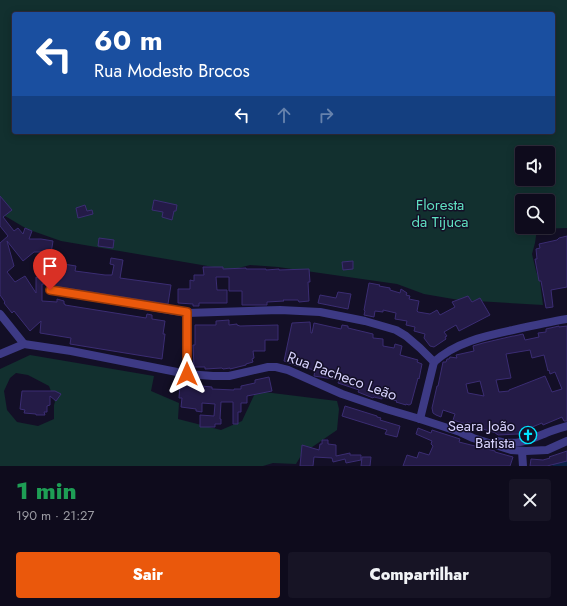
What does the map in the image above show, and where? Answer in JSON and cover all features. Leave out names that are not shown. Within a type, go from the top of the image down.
[{"type":"street","points":[[50,290],[187,312],[280,310],[320,312],[365,321],[396,330],[406,336],[434,362]]},
{"type":"street","points":[[187,312],[187,374]]},
{"type":"street","points":[[0,314],[24,344],[0,354]]},
{"type":"street","points":[[420,419],[434,362],[447,352],[482,337],[567,319]]},
{"type":"street","name":"Rua Pacheco Leão","points":[[24,344],[71,351],[187,374],[229,376],[268,367],[276,367],[288,370],[342,394],[511,450],[547,450],[567,441]]},
{"type":"street","name":"Rua Pacheco Leão","points":[[460,432],[474,434],[503,443],[518,443],[531,440],[548,432],[567,426]]},
{"type":"street","points":[[548,432],[548,442],[556,447]]},
{"type":"street","points":[[523,466],[524,451],[531,440]]},
{"type":"green space","name":"Floresta da Tijuca","points":[[0,0],[567,0],[567,228],[555,228],[555,194],[515,194],[515,234],[536,234],[532,254],[540,282],[543,305],[459,300],[424,294],[397,284],[278,267],[250,265],[231,270],[61,241],[27,229],[0,213]]},
{"type":"green space","points":[[30,355],[154,376],[151,391],[179,403],[178,419],[221,430],[242,421],[256,391],[337,401],[339,409],[337,430],[302,454],[296,464],[273,463],[263,466],[0,466],[0,369]],"holes":[[[16,373],[28,375],[49,386],[55,402],[54,419],[38,426],[17,422],[7,410],[4,391],[10,378]]]},
{"type":"building","points":[[0,196],[12,210],[3,217],[14,231],[18,228],[23,234],[25,228],[32,231],[29,239],[53,241],[49,266],[40,265],[42,252],[34,252],[23,261],[7,241],[14,266],[7,272],[15,282],[25,276],[36,293],[36,277],[45,279],[44,284],[42,284],[42,301],[57,302],[57,299],[64,301],[65,305],[146,318],[147,314],[152,315],[152,319],[165,321],[162,359],[70,344],[71,338],[40,333],[41,321],[30,331],[14,311],[12,313],[0,295],[0,243],[8,236],[0,226]]},
{"type":"building","points":[[154,200],[177,205],[172,220],[162,217],[163,212],[152,210]]},
{"type":"building","points":[[85,205],[87,211],[92,210],[93,214],[78,218],[76,208]]},
{"type":"building","points":[[567,236],[567,287],[551,290],[553,307],[546,308],[535,259],[537,259],[536,249],[540,248],[539,244]]},
{"type":"building","points":[[99,238],[114,240],[113,248],[98,246]]},
{"type":"building","points":[[111,258],[123,260],[120,278],[171,285],[168,304],[47,285],[51,262],[76,266],[75,271],[112,275],[114,265],[110,264]]},
{"type":"building","points":[[353,261],[353,269],[343,270],[342,262]]},
{"type":"building","points":[[203,267],[266,270],[309,269],[309,301],[299,302],[298,300],[283,300],[284,301],[267,302],[267,305],[242,305],[242,291],[229,291],[229,277],[216,277],[217,290],[227,290],[227,303],[199,303],[199,306],[193,306],[193,304],[178,303],[178,289],[190,289],[190,280],[194,281],[194,275],[204,275]]},
{"type":"building","points":[[369,283],[390,288],[390,290],[400,293],[401,289],[407,293],[406,295],[410,296],[409,299],[419,301],[418,312],[430,314],[437,310],[440,315],[455,307],[452,302],[468,296],[472,302],[480,298],[490,315],[459,331],[456,325],[444,332],[447,336],[445,337],[446,339],[434,347],[430,346],[424,338],[425,334],[414,331],[415,327],[406,325],[407,321],[395,319],[396,313],[383,310],[383,312],[375,311],[374,317],[364,315]]},
{"type":"building","points":[[338,292],[351,294],[348,309],[318,303],[320,295],[336,298]]},
{"type":"building","points":[[229,320],[229,325],[278,325],[278,340],[265,340],[265,351],[253,351],[253,362],[246,365],[230,369],[205,369],[205,367],[194,367],[193,345],[195,345],[195,325],[216,325],[216,321]]},
{"type":"building","points":[[310,322],[311,333],[314,323],[341,329],[342,325],[348,326],[348,328],[373,334],[373,338],[383,339],[383,346],[394,348],[395,344],[402,346],[400,355],[418,360],[417,362],[422,364],[411,404],[406,405],[382,397],[382,399],[373,398],[358,392],[359,390],[338,383],[339,380],[314,376],[315,370],[284,361],[292,323]]},
{"type":"building","points":[[567,326],[567,421],[564,421],[562,417],[543,425],[542,423],[525,430],[526,433],[498,435],[467,422],[466,424],[453,420],[455,414],[443,410],[441,417],[433,413],[432,408],[443,362],[446,362],[447,359],[450,357],[457,358],[456,355],[474,351],[473,346],[483,343],[523,334],[525,340],[539,337],[538,333],[546,332],[546,329]],"holes":[[[530,350],[532,358],[544,355],[548,371],[549,370],[550,374],[555,372],[562,389],[552,392],[545,376],[509,391],[499,392],[496,380],[511,378],[506,354]],[[480,381],[484,396],[468,393],[466,384]]]},
{"type":"building","points":[[269,377],[272,391],[247,396],[247,403],[241,403],[241,412],[238,412],[238,424],[233,424],[233,402],[221,402],[221,424],[215,424],[215,427],[200,427],[200,415],[214,416],[215,404],[202,403],[202,412],[196,411],[196,409],[181,407],[182,398],[179,398],[180,384],[212,387],[212,389],[234,390],[241,389],[241,386],[255,383],[255,380]]},
{"type":"building","points":[[22,391],[55,391],[61,394],[56,401],[50,396],[50,405],[47,406],[47,412],[44,412],[45,415],[36,415],[24,413],[25,410],[20,409]]},
{"type":"building","points":[[345,406],[377,416],[381,418],[380,420],[400,426],[397,437],[385,434],[387,430],[342,416]]},
{"type":"building","points":[[418,428],[431,433],[432,430],[460,439],[459,442],[513,457],[510,466],[403,466],[407,455],[417,458],[419,452],[429,455],[433,446],[431,444],[432,441],[416,434]]},
{"type":"building","points":[[322,440],[328,440],[328,444],[336,445],[336,456],[350,453],[350,455],[361,455],[361,460],[346,463],[345,459],[333,462],[332,458],[314,457],[313,466],[300,466],[302,445],[319,450]]},
{"type":"building","points":[[567,451],[567,461],[547,466],[530,466],[531,459],[543,460]]},
{"type":"building","points":[[362,457],[371,457],[370,466],[361,466]]},
{"type":"waterway","points":[[559,466],[567,464]]},
{"type":"place","name":"Seara João Batista","points":[[528,435]]},
{"type":"route","points":[[50,290],[187,312],[187,374]]}]
